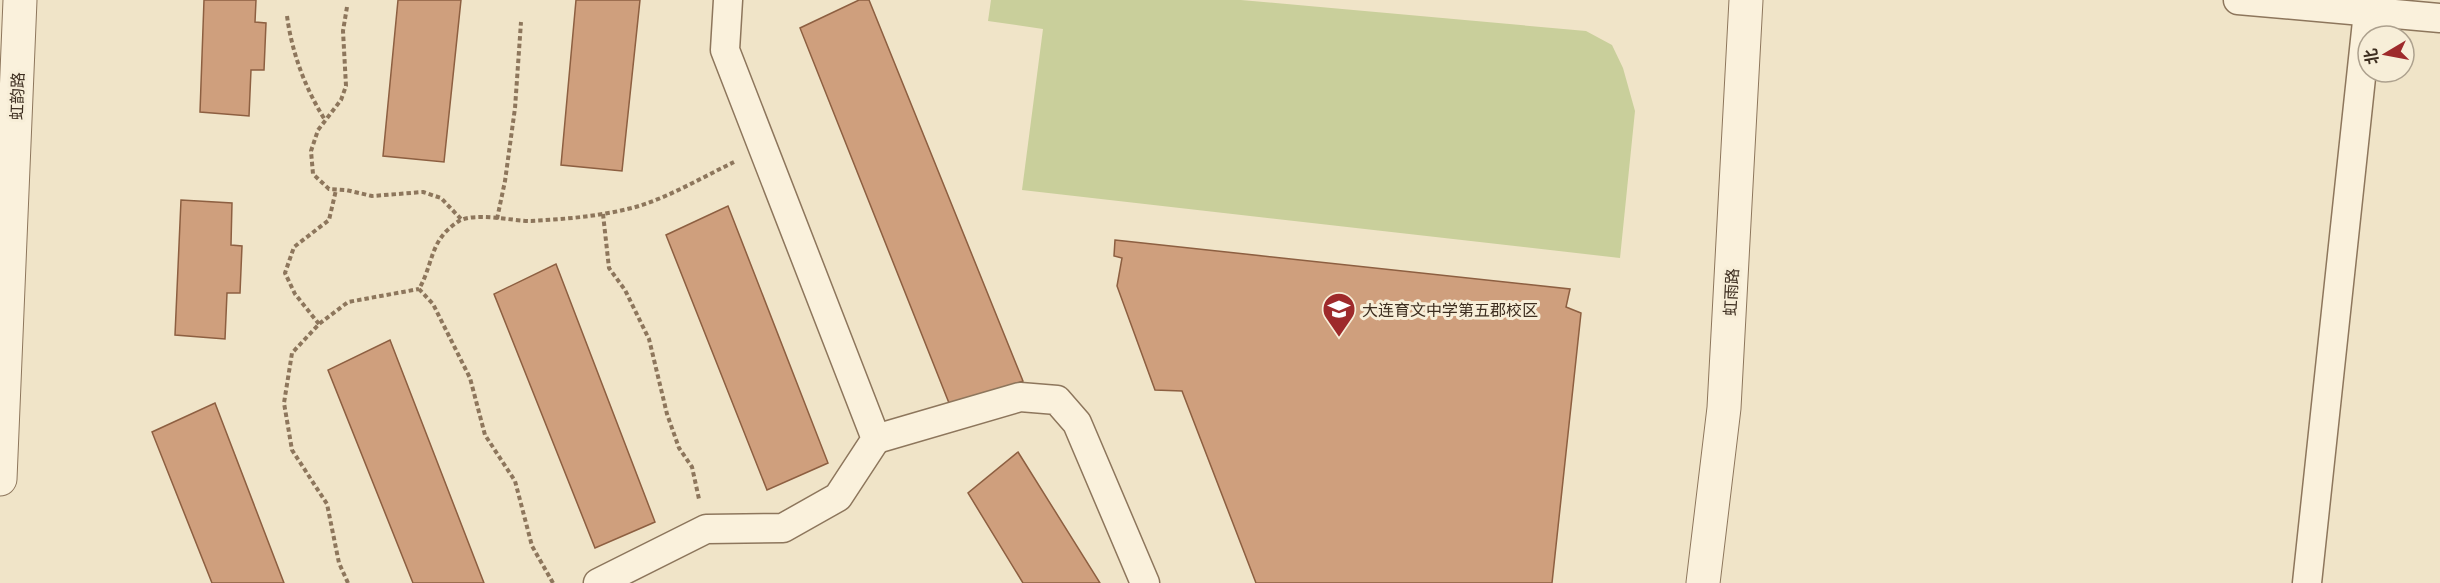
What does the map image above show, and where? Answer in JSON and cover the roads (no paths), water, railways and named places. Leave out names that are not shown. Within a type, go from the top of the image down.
[{"type":"street","name":"虹韵路","points":[[0,479],[20,0]]},
{"type":"street","points":[[728,0],[725,50],[876,439]]},
{"type":"street","name":"虹雨路","points":[[1703,583],[1724,408],[1746,0]]},
{"type":"street","points":[[2238,0],[2440,18]]},
{"type":"street","points":[[2307,583],[2367,12]]},
{"type":"street","points":[[598,583],[706,530],[783,528],[838,497],[876,439],[1020,397],[1057,400],[1077,423],[1145,583]]},
{"type":"place","name":"大连育文中学第五郡校区","points":[[1339,338]]}]
